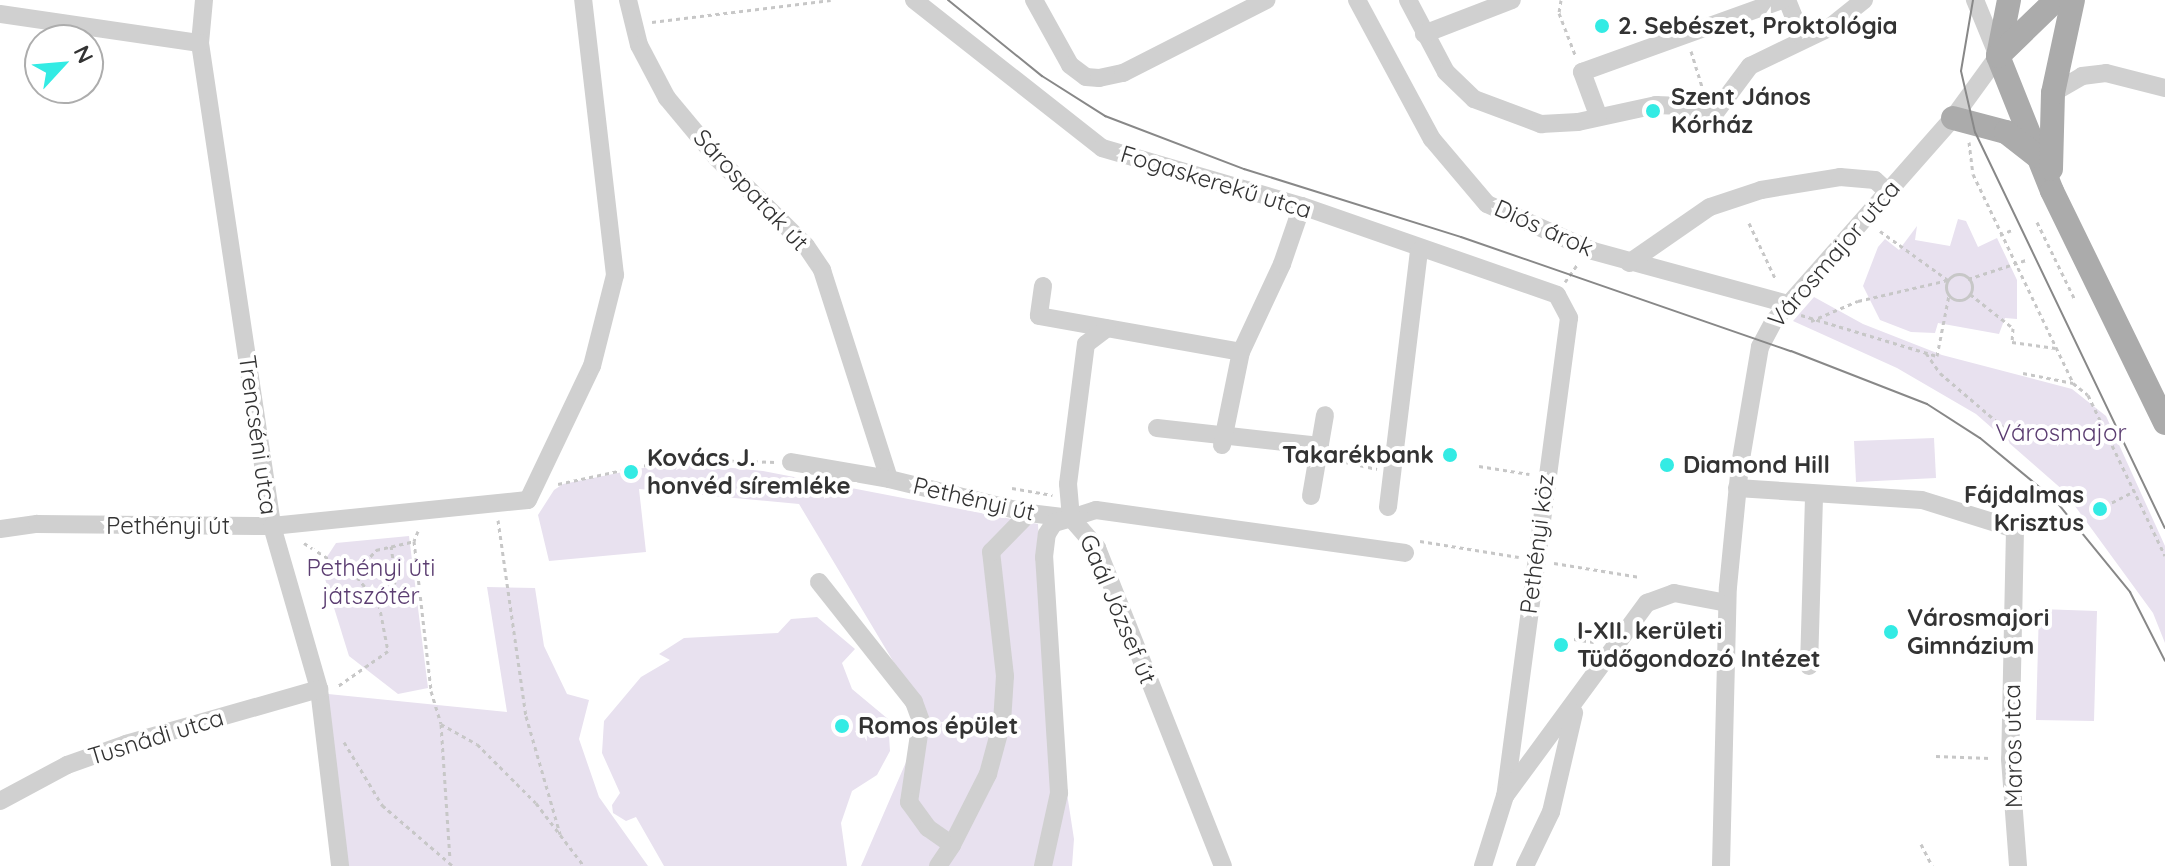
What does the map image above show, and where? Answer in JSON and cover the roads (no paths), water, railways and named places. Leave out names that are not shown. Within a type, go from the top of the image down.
[{"type":"main road","points":[[2009,0],[1998,56],[2052,191],[2165,423]]},
{"type":"main road","points":[[1998,56],[2056,0]]},
{"type":"main road","points":[[2052,191],[2053,93],[2073,0]]},
{"type":"main road","points":[[1953,118],[2006,132],[2039,158]]},
{"type":"street","name":"Trencséni utca","points":[[204,0],[200,43],[272,526],[319,689],[340,866]]},
{"type":"street","name":"Pethényi út","points":[[0,529],[37,524],[272,526],[528,500],[592,366],[615,275],[583,0]]},
{"type":"street","name":"Sárospatak út","points":[[628,0],[631,25],[667,98],[717,158],[806,246],[822,270],[889,479]]},
{"type":"street","name":"Fogaskerekű utca","points":[[914,0],[1102,148],[1302,206],[1419,251],[1557,295]]},
{"type":"street","points":[[1034,0],[1070,65],[1086,77],[1099,78],[1123,73],[1266,0]]},
{"type":"street","name":"Diós árok","points":[[1357,0],[1432,139],[1487,204],[1593,251],[1629,263],[1788,304]]},
{"type":"street","points":[[1408,0],[1446,72],[1474,99],[1508,116],[1541,124],[1656,105],[1682,106],[1712,117],[1750,66],[1802,37],[1829,28],[1864,0]]},
{"type":"street","points":[[1424,34],[1512,0]]},
{"type":"street","points":[[1598,115],[1582,72],[1784,0],[1802,37]]},
{"type":"street","points":[[1975,0],[1998,56]]},
{"type":"street","points":[[0,14],[200,43]]},
{"type":"street","name":"Városmajor utca","points":[[1721,866],[1727,603],[1737,488],[1760,347],[1788,304],[1953,118],[1998,56]]},
{"type":"street","points":[[2053,93],[2082,76],[2106,73],[2165,88]]},
{"type":"street","points":[[1629,263],[1710,207],[1761,190],[1840,177],[1875,180],[1887,191]]},
{"type":"street","points":[[1223,440],[1241,352],[1282,264],[1302,206]]},
{"type":"street","points":[[1388,507],[1419,251]]},
{"type":"street","points":[[1043,286],[1039,316],[1241,352]]},
{"type":"street","name":"Pethényi köz","points":[[1505,796],[1569,318],[1557,295]]},
{"type":"street","points":[[1071,518],[1068,484],[1086,344],[1107,328]]},
{"type":"street","points":[[1311,496],[1325,415]]},
{"type":"street","points":[[1157,428],[1223,440],[1319,451]]},
{"type":"street","name":"Pethényi út","points":[[791,462],[889,479],[1029,513],[1071,518],[1096,510],[1397,552]]},
{"type":"street","points":[[1737,488],[1814,494],[1809,666]]},
{"type":"street","name":"Maros utca","points":[[1814,494],[1922,500],[2015,529],[2010,759],[2018,866]]},
{"type":"street","points":[[938,866],[988,774],[1002,722],[1005,676],[991,552],[1029,513]]},
{"type":"street","name":"Gaál József út","points":[[1043,866],[1059,793],[1044,557],[1047,534],[1054,523],[1071,518],[1097,548],[1223,866]]},
{"type":"street","points":[[819,582],[914,702],[921,721],[909,802],[928,828],[952,845]]},
{"type":"street","points":[[1483,866],[1505,796],[1658,595],[1688,594],[1727,603]]},
{"type":"street","name":"Tusnádi utca","points":[[0,801],[67,765],[126,744],[319,689]]},
{"type":"street","points":[[1525,866],[1551,812],[1575,706]]},
{"type":"tram line","points":[[948,0],[1042,76],[1105,116],[1244,169],[1461,237],[1791,351],[1927,404],[1980,438],[2055,500],[2130,592],[2165,661]]},
{"type":"tram line","points":[[1973,0],[1961,71],[1975,132],[2165,528]]},
{"type":"place","name":"2. Sebészet, Proktológia","points":[[1602,26]]},
{"type":"place","name":"Szent János Kórház","points":[[1653,111]]},
{"type":"place","name":"Takarékbank","points":[[1450,455]]},
{"type":"place","name":"Diamond Hill","points":[[1667,465]]},
{"type":"place","name":"Kovács J. honvéd síremléke","points":[[631,472]]},
{"type":"place","name":"Fájdalmas Krisztus","points":[[2100,509]]},
{"type":"place","name":"Városmajori Gimnázium","points":[[1891,632]]},
{"type":"place","name":"I-XII. kerületi Tüdőgondozó Intézet","points":[[1561,645]]},
{"type":"place","name":"Romos épület","points":[[842,726]]},
{"type":"park label","name":"Városmajor","points":[[2061,433]]},
{"type":"park label","name":"Pethényi úti játszótér","points":[[371,582]]}]
